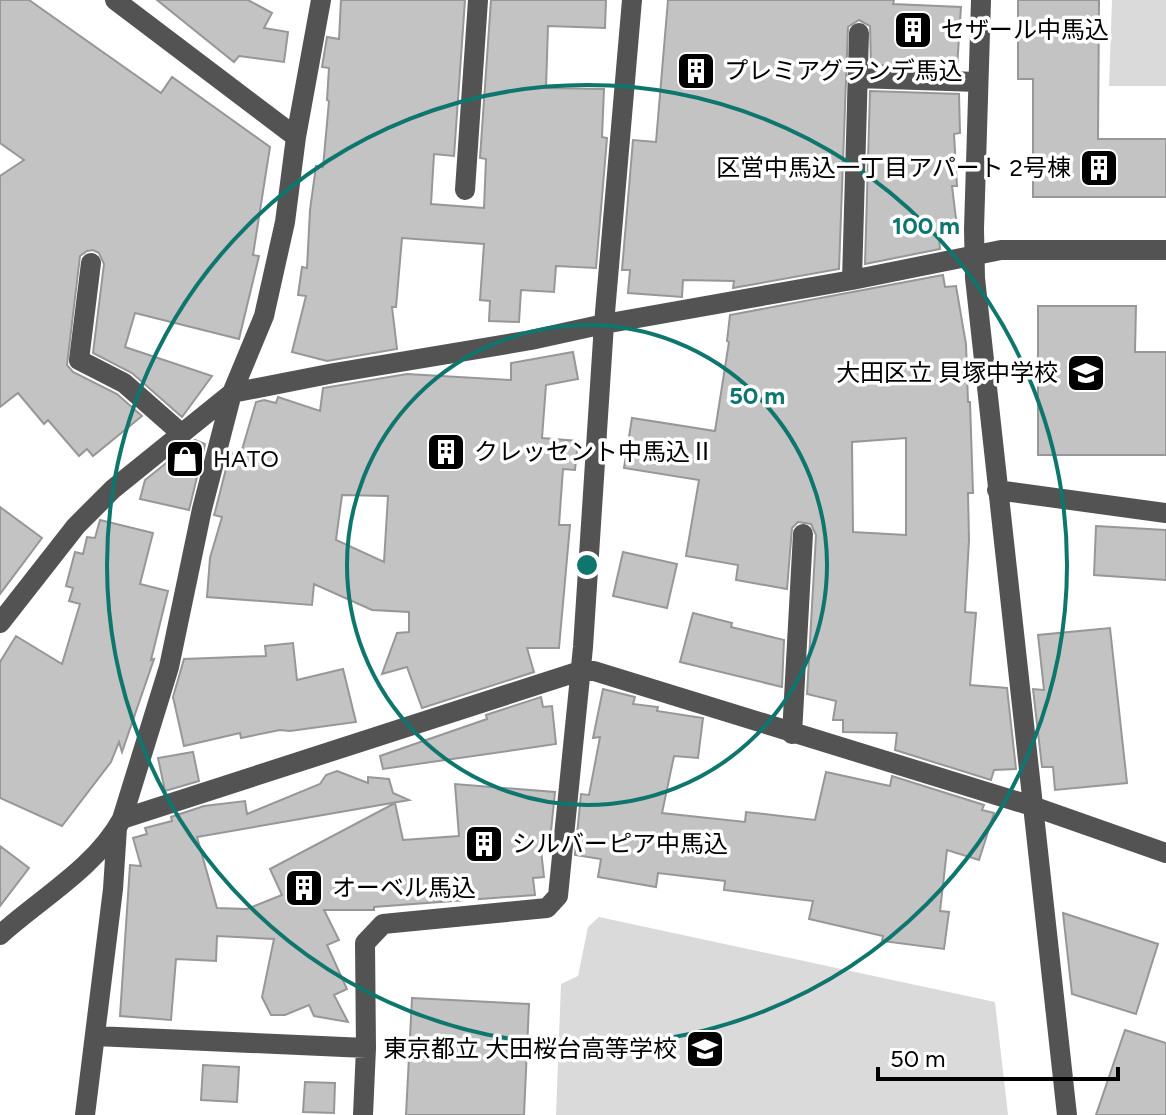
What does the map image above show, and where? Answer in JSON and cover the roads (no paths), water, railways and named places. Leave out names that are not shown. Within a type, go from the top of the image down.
[{"type":"street","points":[[115,0],[296,137]]},
{"type":"street","points":[[85,1115],[119,824],[169,667],[202,509],[232,393],[264,316],[285,222],[296,137],[321,0]]},
{"type":"street","points":[[465,190],[478,0]]},
{"type":"street","points":[[363,1115],[365,943],[383,924],[547,908],[558,896],[580,671],[604,324],[632,0]]},
{"type":"street","points":[[981,0],[974,254],[997,490],[1067,1115]]},
{"type":"street","points":[[852,280],[859,33]]},
{"type":"street","points":[[857,78],[978,82]]},
{"type":"street","points":[[0,623],[76,526],[113,489],[232,393],[852,280],[974,254],[1001,250],[1166,250]]},
{"type":"street","points":[[91,263],[79,360],[124,383],[182,434]]},
{"type":"street","points":[[997,490],[1166,513]]},
{"type":"street","points":[[792,734],[803,534]]},
{"type":"street","points":[[0,935],[78,872],[119,824],[580,671],[594,671],[1032,806],[1166,853]]},
{"type":"street","points":[[95,1036],[366,1048]]},
{"type":"place","name":"セザール中馬込","points":[[913,30]]},
{"type":"place","name":"プレミアグランデ馬込","points":[[696,71]]},
{"type":"place","name":"区営中馬込一丁目アパート 2号棟","points":[[1099,168]]},
{"type":"place","name":"大田区立 貝塚中学校","points":[[1086,373]]},
{"type":"place","name":"クレッセント中馬込Ⅱ","points":[[446,452]]},
{"type":"place","name":"HATO","points":[[185,459]]},
{"type":"place","name":"シルバーピア中馬込","points":[[484,844]]},
{"type":"place","name":"オーベル馬込","points":[[304,888]]},
{"type":"place","name":"東京都立 大田桜台高等学校","points":[[705,1049]]}]
